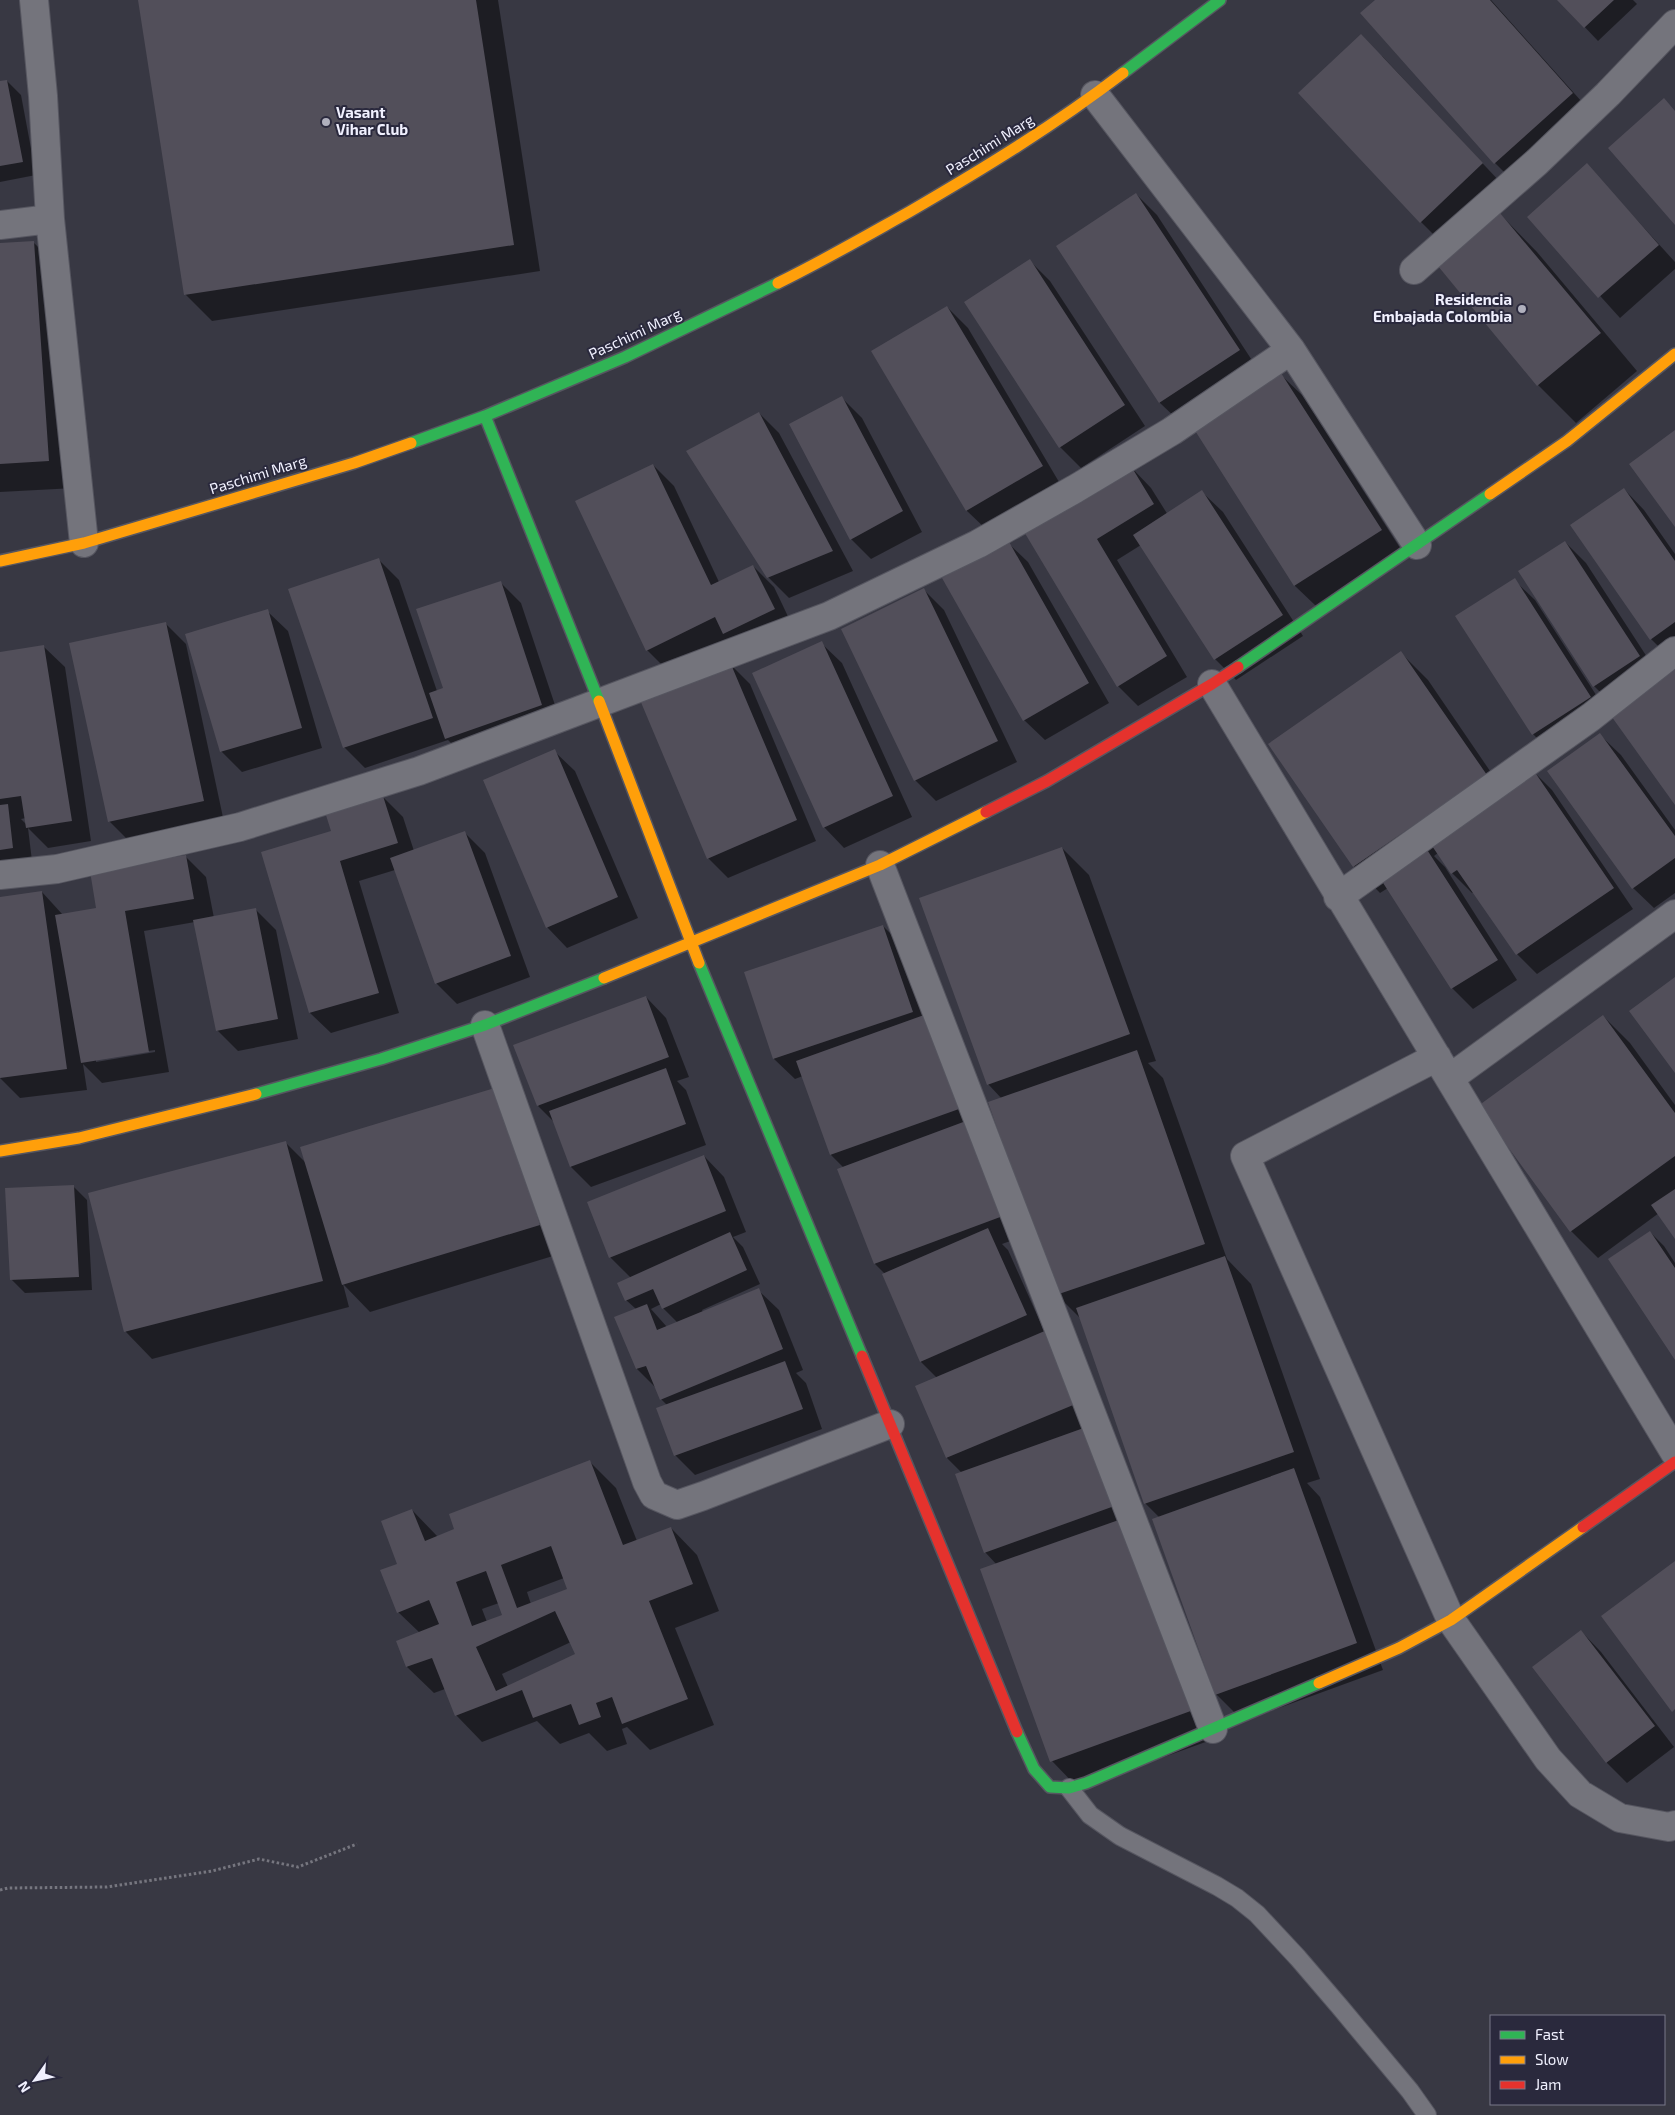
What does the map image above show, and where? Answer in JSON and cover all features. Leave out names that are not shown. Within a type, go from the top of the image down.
[{"type":"street","points":[[34,0],[43,96],[50,219],[84,543]]},
{"type":"street","name":"Paschimi Marg","points":[[0,561],[84,543],[354,463],[486,416],[625,357],[819,263],[989,166],[1095,95],[1220,0]]},
{"type":"street","points":[[1414,270],[1537,162],[1608,94],[1675,24]]},
{"type":"street","points":[[1095,95],[1291,350],[1417,545]]},
{"type":"street","points":[[0,225],[50,219]]},
{"type":"street","points":[[0,875],[58,869],[240,827],[419,771],[829,616],[978,544],[1172,431],[1291,350]]},
{"type":"street","points":[[0,1151],[79,1138],[221,1104],[372,1061],[484,1025],[691,943],[880,864],[1046,780],[1212,684],[1566,442],[1675,354]]},
{"type":"street","points":[[486,416],[600,703],[691,943],[1034,1769],[1050,1788],[1069,1788],[1086,1783],[1399,1648],[1452,1620],[1675,1462]]},
{"type":"street","points":[[1338,897],[1591,717],[1675,651]]},
{"type":"street","points":[[1212,684],[1338,897],[1443,1067],[1675,1453]]},
{"type":"street","points":[[880,864],[1212,1729]]},
{"type":"street","points":[[1675,914],[1443,1067],[1245,1156],[1452,1620],[1548,1759],[1580,1794],[1620,1818],[1669,1827],[1675,1825]]},
{"type":"street","points":[[484,1025],[647,1482],[654,1495],[677,1505],[890,1424]]},
{"type":"lane","points":[[1069,1788],[1090,1815],[1120,1836],[1217,1886],[1257,1914],[1328,1993],[1427,2115]]},
{"type":"path","points":[[0,1890],[8,1888],[107,1887],[212,1871],[260,1859],[298,1867],[357,1844]]},
{"type":"building","name":"Vasant Vihar Club","points":[[138,0],[476,0],[514,245],[184,295]]},
{"type":"building","points":[[1375,0],[1490,0],[1573,93],[1494,164],[1360,13]]},
{"type":"building","points":[[1557,0],[1614,0],[1584,28]]},
{"type":"building","points":[[1361,34],[1483,163],[1420,223],[1298,93]]},
{"type":"building","points":[[7,80],[23,162],[0,166],[0,81]]},
{"type":"building","points":[[1664,98],[1675,111],[1675,225],[1608,148]]},
{"type":"building","points":[[1587,163],[1659,245],[1598,298],[1527,217]]},
{"type":"building","points":[[1136,193],[1240,350],[1159,403],[1056,246]]},
{"type":"building","points":[[1500,213],[1601,333],[1537,386],[1437,265]]},
{"type":"building","points":[[34,241],[49,461],[0,464],[0,243]]},
{"type":"building","points":[[1030,259],[1125,405],[1059,448],[964,302]]},
{"type":"building","points":[[947,306],[1043,466],[966,511],[871,351]]},
{"type":"building","points":[[1281,373],[1382,530],[1294,586],[1194,429]]},
{"type":"building","points":[[842,396],[903,511],[850,540],[789,424]]},
{"type":"building","points":[[759,412],[833,551],[767,578],[686,451]]},
{"type":"building","points":[[1675,430],[1675,527],[1629,464]]},
{"type":"building","points":[[653,464],[711,585],[753,565],[775,609],[723,634],[715,617],[646,651],[575,501]]},
{"type":"building","points":[[1131,466],[1154,504],[1097,539],[1167,656],[1117,687],[1023,530]]},
{"type":"building","points":[[1624,488],[1675,561],[1675,622],[1650,640],[1570,525]]},
{"type":"building","points":[[1202,490],[1283,615],[1214,660],[1133,535]]},
{"type":"building","points":[[1008,540],[1089,683],[1023,721],[942,578]]},
{"type":"building","points":[[1565,541],[1640,656],[1593,687],[1518,571]]},
{"type":"building","points":[[379,558],[433,718],[343,748],[288,589]]},
{"type":"building","points":[[1515,578],[1591,697],[1532,735],[1455,616]]},
{"type":"building","points":[[501,581],[542,705],[445,739],[429,693],[443,688],[416,609]]},
{"type":"building","points":[[924,588],[998,741],[914,781],[841,629]]},
{"type":"building","points":[[268,609],[302,728],[220,752],[185,634]]},
{"type":"building","points":[[166,622],[204,801],[108,822],[69,643]]},
{"type":"building","points":[[822,641],[893,796],[823,828],[752,673]]},
{"type":"building","points":[[44,645],[72,821],[26,828],[21,796],[0,799],[0,652]]},
{"type":"building","points":[[1401,651],[1487,775],[1353,867],[1268,744]]},
{"type":"building","points":[[730,662],[797,820],[707,859],[640,700]]},
{"type":"building","points":[[1675,665],[1675,805],[1609,713]]},
{"type":"building","points":[[1600,733],[1675,836],[1675,858],[1632,889],[1547,771]]},
{"type":"building","points":[[555,749],[618,897],[546,928],[483,780]]},
{"type":"building","points":[[1532,768],[1614,888],[1516,955],[1457,870],[1451,874],[1428,840]]},
{"type":"building","points":[[383,796],[398,843],[340,861],[379,993],[309,1013],[261,852],[331,831],[325,812]]},
{"type":"building","points":[[8,804],[13,848],[0,850],[0,805]]},
{"type":"building","points":[[465,831],[511,956],[435,984],[390,858]]},
{"type":"building","points":[[1424,845],[1498,960],[1451,989],[1378,875]]},
{"type":"building","points":[[1062,847],[1130,1034],[987,1085],[919,898]]},
{"type":"building","points":[[186,855],[194,899],[125,911],[149,1052],[81,1063],[55,915],[96,908],[90,871]]},
{"type":"building","points":[[42,891],[67,1069],[0,1078],[0,897]]},
{"type":"building","points":[[256,908],[278,1019],[216,1031],[193,920]]},
{"type":"building","points":[[883,925],[913,1012],[773,1059],[744,972]]},
{"type":"building","points":[[1675,977],[1675,1073],[1629,1011]]},
{"type":"building","points":[[646,996],[669,1057],[537,1106],[513,1045]]},
{"type":"building","points":[[924,1015],[959,1109],[830,1155],[796,1061]]},
{"type":"building","points":[[1603,1015],[1675,1113],[1675,1156],[1570,1232],[1478,1106]]},
{"type":"building","points":[[1137,1050],[1205,1244],[1056,1295],[988,1102]]},
{"type":"building","points":[[666,1068],[686,1124],[570,1167],[549,1111]]},
{"type":"building","points":[[498,1087],[540,1225],[342,1285],[300,1147]]},
{"type":"building","points":[[974,1118],[1011,1213],[874,1264],[837,1169]]},
{"type":"building","points":[[286,1141],[323,1281],[124,1332],[88,1193]]},
{"type":"building","points":[[704,1155],[726,1211],[609,1258],[587,1202]]},
{"type":"building","points":[[74,1185],[79,1277],[10,1280],[5,1188]]},
{"type":"building","points":[[1675,1189],[1675,1239],[1651,1205]]},
{"type":"building","points":[[988,1228],[1027,1315],[920,1362],[882,1274]]},
{"type":"building","points":[[1650,1231],[1675,1268],[1675,1360],[1608,1259]]},
{"type":"building","points":[[730,1232],[747,1270],[662,1309],[653,1289],[625,1301],[617,1283]]},
{"type":"building","points":[[1225,1256],[1294,1452],[1144,1504],[1076,1308]]},
{"type":"building","points":[[759,1288],[783,1349],[660,1400],[646,1366],[636,1369],[614,1317],[647,1304],[657,1330]]},
{"type":"building","points":[[1047,1330],[1078,1403],[946,1458],[915,1386]]},
{"type":"building","points":[[785,1361],[803,1409],[674,1456],[656,1408]]},
{"type":"building","points":[[1092,1425],[1120,1504],[984,1553],[955,1474]]},
{"type":"building","points":[[590,1460],[623,1545],[671,1527],[693,1584],[649,1601],[688,1699],[622,1724],[612,1697],[596,1703],[601,1717],[579,1725],[571,1704],[533,1718],[522,1690],[455,1716],[432,1658],[406,1667],[396,1641],[439,1624],[429,1600],[397,1613],[380,1570],[397,1564],[381,1521],[412,1509],[425,1541],[454,1529],[449,1514]],"holes":[[[551,1546],[567,1589],[517,1608],[501,1565]],[[486,1571],[502,1615],[472,1626],[456,1582]],[[555,1611],[575,1654],[496,1691],[476,1647]]]},
{"type":"building","points":[[1294,1468],[1357,1643],[1215,1695],[1152,1519]]},
{"type":"building","points":[[1130,1516],[1199,1708],[1050,1762],[980,1569]]},
{"type":"building","points":[[1675,1561],[1675,1709],[1672,1712],[1601,1616]]},
{"type":"building","points":[[1581,1630],[1655,1726],[1606,1763],[1532,1667]]},
{"type":"traffic: fast","points":[[1123,73],[1220,0]]},
{"type":"traffic: fast","points":[[411,443],[485,416],[625,357],[778,283]]},
{"type":"traffic: fast","points":[[485,416],[599,701]]},
{"type":"traffic: fast","points":[[1238,667],[1490,494]]},
{"type":"traffic: fast","points":[[699,963],[862,1356]]},
{"type":"traffic: fast","points":[[256,1094],[381,1059],[485,1025],[604,978]]},
{"type":"traffic: fast","points":[[1017,1732],[1034,1769],[1050,1787],[1069,1788],[1086,1783],[1319,1683]]},
{"type":"traffic: slow","points":[[778,283],[861,239],[964,179],[1018,146],[1123,73]]},
{"type":"traffic: slow","points":[[1490,494],[1567,441],[1675,354]]},
{"type":"traffic: slow","points":[[0,561],[84,543],[354,463],[411,443]]},
{"type":"traffic: slow","points":[[599,701],[699,963]]},
{"type":"traffic: slow","points":[[604,978],[880,865],[986,812]]},
{"type":"traffic: slow","points":[[0,1151],[79,1138],[256,1094]]},
{"type":"traffic: slow","points":[[1319,1683],[1399,1648],[1451,1620],[1583,1527]]},
{"type":"traffic: jam","points":[[986,812],[1047,781],[1238,667]]},
{"type":"traffic: jam","points":[[862,1356],[1017,1732]]},
{"type":"traffic: jam","points":[[1583,1527],[1675,1462]]},
{"type":"place","name":"Vasant Vihar Club","points":[[326,122]]},
{"type":"place","name":"Residencia Embajada Colombia","points":[[1522,309]]}]
